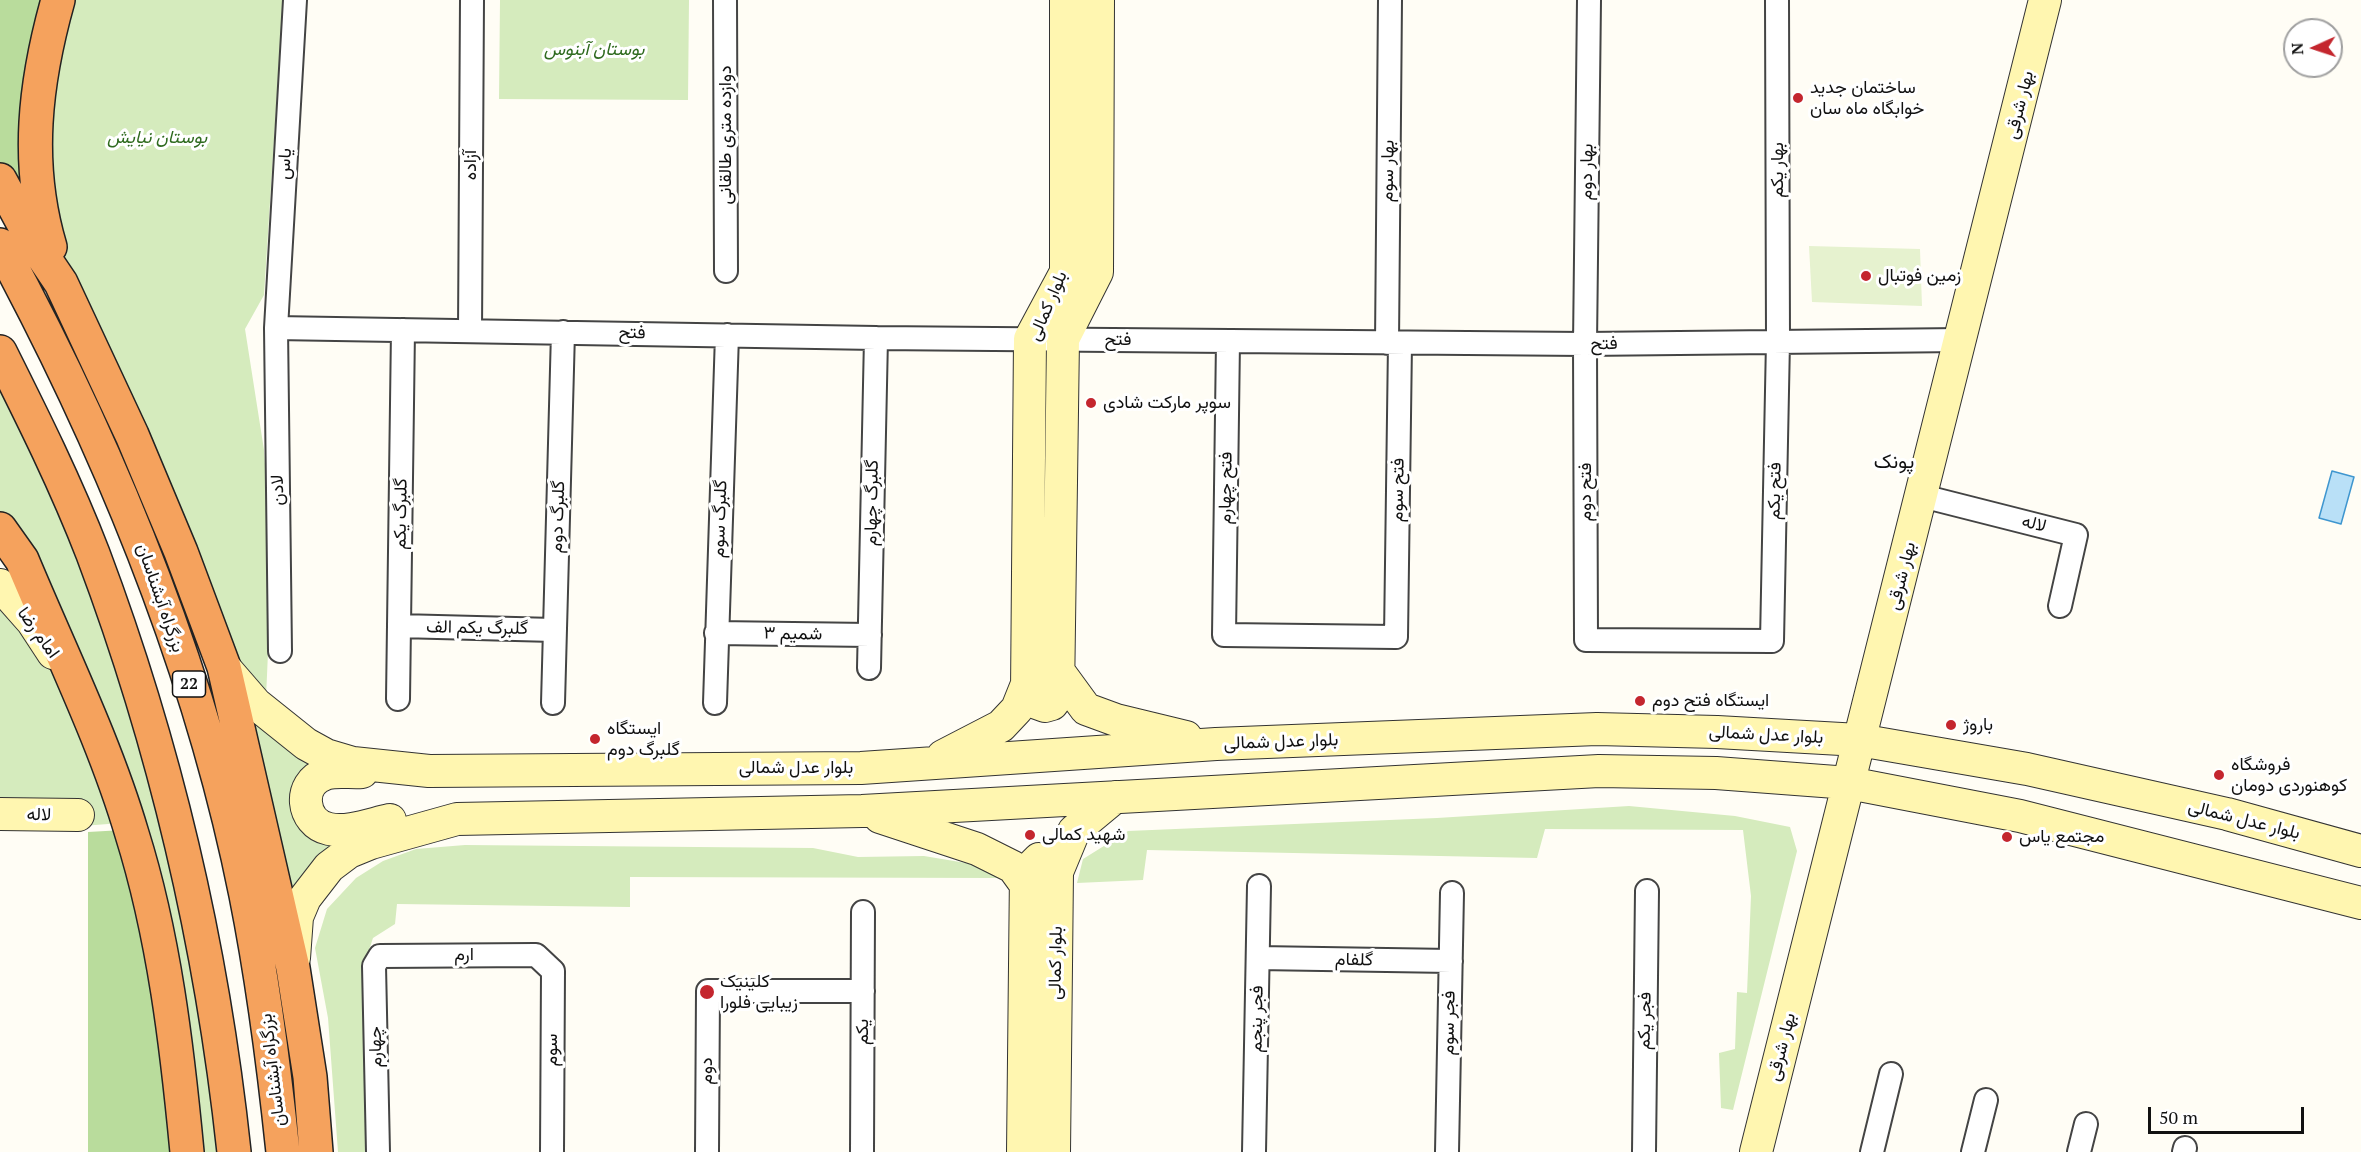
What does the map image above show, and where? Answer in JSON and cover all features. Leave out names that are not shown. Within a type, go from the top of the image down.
[{"type":"highway","points":[[58,0],[39,81],[34,154],[37,194],[61,283]]},
{"type":"highway","points":[[0,180],[34,243],[61,283],[132,435],[181,552],[224,667],[293,968],[310,1077],[316,1152]]},
{"type":"highway","name":"بزرگراه آبشناسان","points":[[0,245],[98,441],[121,495],[148,560],[207,741],[246,893],[264,995],[283,1152]]},
{"type":"highway","points":[[0,352],[57,467],[92,552],[124,642],[163,766],[197,905],[213,990],[234,1152]]},
{"type":"highway","points":[[0,529],[22,560],[133,835],[159,951],[176,1055],[187,1152]]},
{"type":"main road","name":"بلوار کمالی","points":[[927,764],[1001,726],[1017,709],[1027,687],[1030,339],[1066,272],[1066,0]]},
{"type":"main road","name":"بلوار کمالی","points":[[1059,684],[1063,339],[1097,273],[1098,0]]},
{"type":"main road","name":"بهار شرقی","points":[[1756,1152],[2045,0]]},
{"type":"main road","name":"امام رضا","points":[[0,585],[32,621],[73,683]]},
{"type":"main road","name":"بلوار عدل شمالی","points":[[224,667],[256,704],[306,744],[326,755],[352,763],[429,771],[861,768],[1216,744],[1597,729],[1728,732],[1859,740],[2027,770],[2227,814],[2361,850]]},
{"type":"main road","points":[[1027,687],[1039,706],[1052,704],[1059,684],[1086,708],[1116,720],[1216,744]]},
{"type":"main road","points":[[429,771],[326,773],[308,787],[305,803],[315,823],[328,829],[341,830],[390,820],[862,811],[1599,771],[1716,773],[1848,783],[2020,816],[2361,903]]},
{"type":"main road","name":"بلوار کمالی","points":[[1023,1152],[1036,876],[1074,831],[1115,798]]},
{"type":"main road","points":[[862,811],[977,849],[1036,876]]},
{"type":"main road","name":"لاله","points":[[0,814],[78,815]]},
{"type":"main road","points":[[293,968],[297,917],[305,898],[329,867],[348,852],[371,843],[458,819]]},
{"type":"main road","name":"بلوار کمالی","points":[[1036,876],[1054,1152]]},
{"type":"street","name":"یاس","points":[[276,328],[295,0]]},
{"type":"street","name":"آزاده","points":[[470,330],[472,0]]},
{"type":"street","name":"دوازده متری طالقانی","points":[[725,0],[726,271]]},
{"type":"street","name":"بهار سوم","points":[[1390,0],[1393,343]]},
{"type":"street","name":"بهار دوم","points":[[1586,344],[1589,0]]},
{"type":"street","name":"بهار یکم","points":[[1777,0],[1778,341]]},
{"type":"street","name":"فتح","points":[[276,328],[876,338],[1393,343],[1586,344],[1961,340]]},
{"type":"street","name":"لادن","points":[[276,328],[280,651]]},
{"type":"street","name":"گلبرگ یکم","points":[[398,699],[403,330]]},
{"type":"street","name":"گلبرگ دوم","points":[[553,703],[563,332]]},
{"type":"street","name":"گلبرگ سوم","points":[[715,702],[727,335]]},
{"type":"street","name":"گلبرگ چهارم","points":[[869,668],[876,338]]},
{"type":"street","name":"فتح چهارم","points":[[1228,340],[1224,635],[1396,637]]},
{"type":"street","name":"فتح یکم","points":[[1586,640],[1772,641],[1778,341]]},
{"type":"street","name":"فتح سوم","points":[[1393,343],[1396,637]]},
{"type":"street","name":"فتح دوم","points":[[1586,344],[1586,640]]},
{"type":"street","name":"لاله","points":[[1922,496],[2076,535],[2060,606]]},
{"type":"street","name":"گلبرگ یکم الف","points":[[399,626],[554,630]]},
{"type":"street","name":"شمیم ۳","points":[[716,633],[870,635]]},
{"type":"street","name":"فجر پنجم","points":[[1254,1152],[1259,886]]},
{"type":"street","name":"فجر یکم","points":[[1644,1152],[1647,891]]},
{"type":"street","name":"فجر سوم","points":[[1447,1152],[1452,894]]},
{"type":"street","name":"یکم","points":[[862,1152],[863,912]]},
{"type":"street","name":"ارم","points":[[393,955],[536,954]]},
{"type":"street","name":"سوم","points":[[536,954],[552,971],[552,1152]]},
{"type":"street","name":"چهارم","points":[[378,1152],[374,966],[380,956],[393,955]]},
{"type":"street","name":"گلفام","points":[[1258,958],[1450,961]]},
{"type":"street","name":"دوم","points":[[707,1152],[708,991],[863,991]]},
{"type":"street","points":[[1872,1152],[1891,1074]]},
{"type":"street","points":[[1973,1152],[1986,1100]]},
{"type":"street","points":[[2079,1152],[2086,1124]]},
{"type":"green space","points":[[0,0],[50,0],[33,226],[0,168]]},
{"type":"green space","name":"بوستان نیایش","points":[[64,0],[283,0],[264,295],[245,329],[264,450],[272,561],[266,698],[239,662],[54,234],[43,195]]},
{"type":"green space","name":"بوستان آبنوس","points":[[500,0],[689,0],[688,100],[499,99]]},
{"type":"green space","name":"زمین فوتبال","points":[[1809,246],[1920,249],[1922,306],[1812,302]]},
{"type":"green space","points":[[0,384],[50,491],[115,657],[152,785],[192,947],[219,1152],[197,1152],[171,961],[26,554],[0,512]]},
{"type":"green space","points":[[0,598],[47,655],[121,823],[82,826],[0,802]]},
{"type":"green space","points":[[233,689],[313,759],[301,773],[343,844],[293,897]]},
{"type":"green space","points":[[1629,806],[1735,816],[1790,827],[1797,851],[1733,1110],[1721,1108],[1719,1053],[1735,1049],[1737,992],[1747,993],[1751,896],[1743,830],[1545,829],[1537,858],[1147,850],[1143,880],[1077,883],[1083,859],[1128,831],[1437,818]]},
{"type":"green space","points":[[123,830],[134,873],[179,1152],[88,1152],[88,832]]},
{"type":"green space","points":[[465,845],[813,848],[858,857],[924,856],[972,864],[998,878],[630,877],[630,907],[397,904],[395,924],[373,938],[364,965],[370,1152],[338,1152],[328,1018],[315,948],[327,909],[356,878],[383,861],[416,849]]},
{"type":"water","points":[[2332,471],[2354,477],[2341,524],[2319,518]]},
{"type":"place","name":"ساختمان جدید خوابگاه ماه سان","points":[[1798,98]]},
{"type":"place","name":"زمین فوتبال","points":[[1866,276]]},
{"type":"place","name":"سوپر مارکت شادی","points":[[1091,403]]},
{"type":"place","name":"ایستگاه فتح دوم","points":[[1640,701]]},
{"type":"place","name":"باروژ","points":[[1951,725]]},
{"type":"place","name":"ایستگاه گلبرگ دوم","points":[[595,739]]},
{"type":"place","name":"فروشگاه کوهنوردی دومان","points":[[2219,775]]},
{"type":"place","name":"شهید کمالی","points":[[1030,835]]},
{"type":"place","name":"مجتمع یاس","points":[[2007,837]]},
{"type":"place","name":"کلینیک زیبایی فلورا","points":[[707,992]]},
{"type":"district","name":"پونک","points":[[1894,462]]}]
